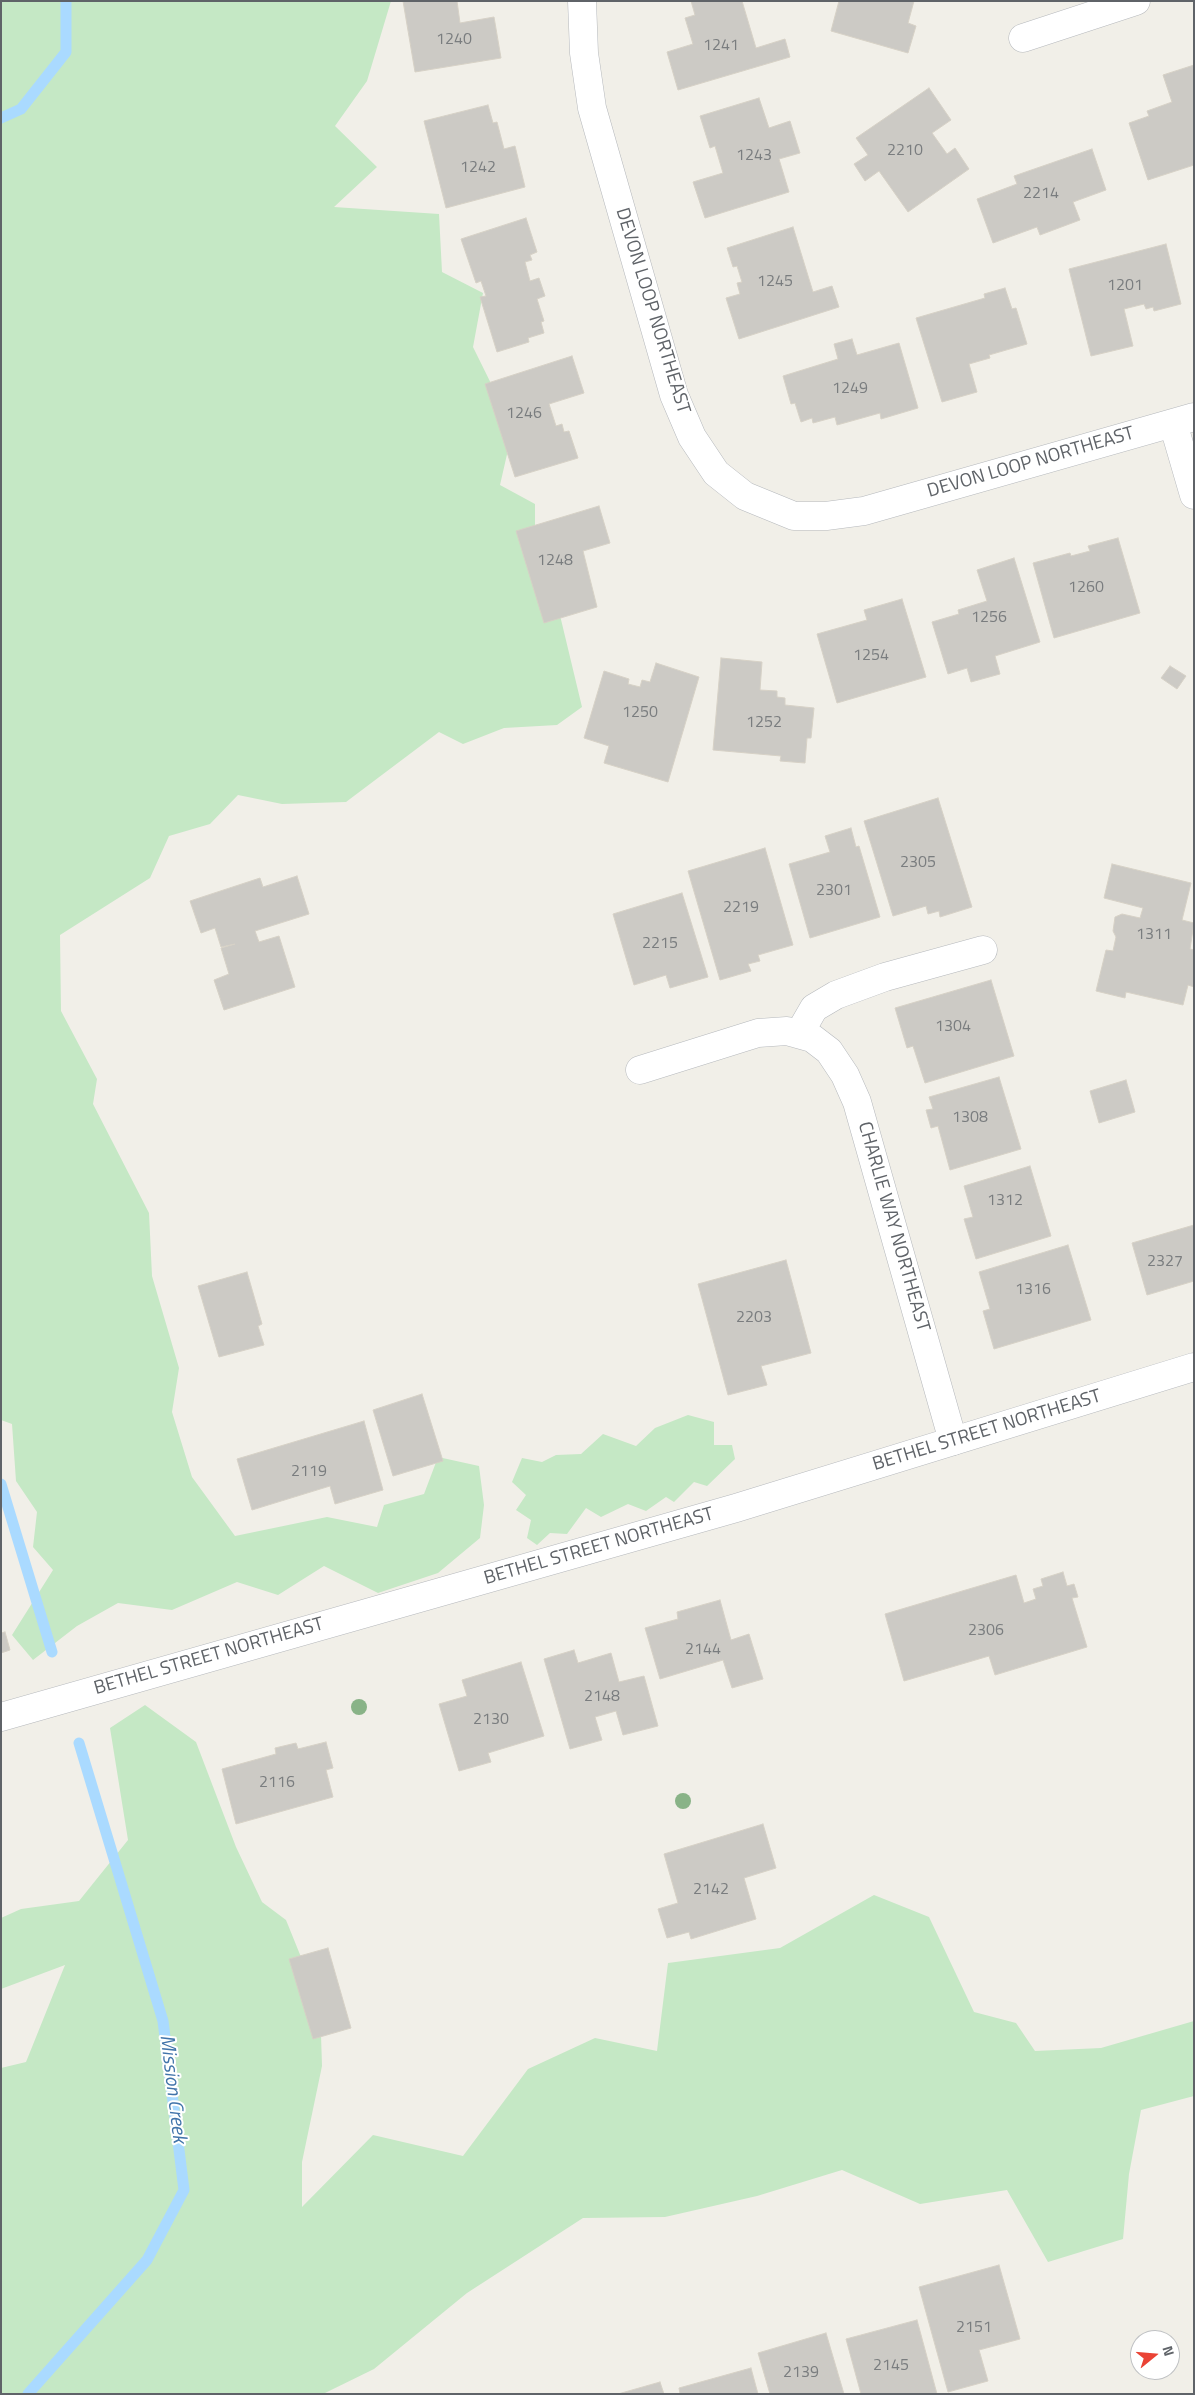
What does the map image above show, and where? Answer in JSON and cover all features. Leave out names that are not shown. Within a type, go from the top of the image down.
[{"type":"street","name":"DEVON LOOP NORTHEAST","points":[[582,1],[584,53],[592,108],[674,395],[692,436],[716,473],[745,496],[794,516],[826,516],[864,511],[1184,420]]},
{"type":"street","points":[[1024,38],[1136,1]]},
{"type":"street","points":[[1184,420],[1194,495]]},
{"type":"street","points":[[640,1070],[758,1033],[787,1031],[799,1034],[814,1008],[836,995],[885,978],[983,950]]},
{"type":"street","name":"CHARLIE WAY NORTHEAST","points":[[799,1034],[812,1038],[829,1051],[845,1075],[857,1102],[954,1442]]},
{"type":"street","name":"BETHEL STREET NORTHEAST","points":[[1,1717],[736,1508],[1194,1367]]},
{"type":"green space","points":[[1,1],[391,1],[367,81],[335,126],[377,167],[334,207],[439,214],[442,272],[483,293],[473,347],[513,428],[500,485],[535,504],[535,553],[558,607],[582,707],[557,725],[504,728],[463,744],[439,732],[346,802],[282,804],[238,795],[210,824],[169,836],[150,878],[60,935],[61,1011],[97,1079],[93,1104],[149,1213],[152,1276],[179,1368],[172,1412],[192,1477],[235,1536],[327,1517],[377,1527],[384,1505],[424,1494],[438,1457],[479,1466],[484,1505],[480,1538],[438,1573],[378,1593],[324,1566],[278,1595],[237,1582],[172,1610],[118,1603],[77,1626],[33,1660],[12,1635],[53,1570],[33,1547],[37,1512],[16,1481],[12,1424],[1,1420]]},
{"type":"green space","points":[[688,1415],[714,1422],[714,1445],[732,1445],[735,1459],[707,1486],[694,1482],[674,1502],[666,1497],[646,1511],[628,1504],[601,1517],[586,1508],[567,1534],[550,1533],[537,1545],[527,1538],[531,1520],[516,1510],[526,1495],[512,1482],[522,1458],[542,1462],[556,1455],[581,1454],[603,1434],[636,1446],[655,1428]]},
{"type":"green space","points":[[145,1705],[196,1742],[236,1847],[262,1902],[286,1920],[320,2004],[322,2066],[302,2162],[302,2207],[373,2135],[463,2156],[528,2069],[595,2038],[657,2051],[668,1963],[780,1948],[874,1895],[929,1917],[974,2012],[1016,2023],[1035,2051],[1101,2048],[1194,2021],[1194,2096],[1141,2110],[1129,2174],[1123,2239],[1048,2262],[1007,2190],[920,2204],[842,2170],[757,2196],[665,2217],[583,2218],[467,2293],[374,2369],[323,2394],[1,2394],[1,2068],[26,2062],[65,1965],[1,1989],[1,1918],[21,1909],[79,1901],[128,1840],[110,1728]]},
{"type":"building","points":[[403,1],[457,1],[460,23],[494,17],[501,58],[415,72]]},
{"type":"building","points":[[691,1],[742,1],[756,48],[785,39],[790,57],[678,90],[667,52],[693,44],[685,18],[695,15]]},
{"type":"building","points":[[839,1],[914,1],[908,23],[916,26],[908,53],[831,31]]},
{"type":"building","points":[[1194,65],[1194,165],[1148,180],[1129,123],[1149,116],[1147,111],[1172,102],[1163,75]]},
{"type":"building","points":[[929,88],[951,120],[932,133],[947,154],[955,148],[969,169],[908,212],[879,171],[865,181],[854,164],[868,155],[856,138]]},
{"type":"building","points":[[759,98],[769,128],[790,121],[800,153],[779,159],[789,192],[705,218],[693,182],[723,173],[715,146],[710,148],[700,116]]},
{"type":"building","points":[[488,105],[493,123],[497,122],[504,149],[515,146],[525,187],[446,208],[424,121]]},
{"type":"building","points":[[1092,149],[1106,190],[1073,202],[1080,220],[1040,235],[1037,227],[993,243],[977,199],[1017,184],[1014,176]]},
{"type":"building","points":[[526,218],[537,252],[530,255],[532,260],[525,262],[530,281],[539,278],[545,296],[537,299],[544,321],[541,322],[544,333],[528,338],[529,342],[497,352],[480,297],[486,296],[481,281],[476,283],[461,239]]},
{"type":"building","points":[[793,227],[813,292],[832,286],[839,307],[739,339],[726,298],[740,294],[737,283],[742,282],[737,266],[733,267],[727,248]]},
{"type":"building","points":[[1166,244],[1181,304],[1154,311],[1153,307],[1146,309],[1144,304],[1124,309],[1133,346],[1091,356],[1069,269]]},
{"type":"building","points":[[1005,288],[1012,309],[1016,308],[1027,344],[989,355],[990,358],[969,364],[977,392],[942,402],[916,318],[985,298],[984,294]]},
{"type":"building","points":[[852,339],[857,355],[899,343],[918,408],[881,419],[880,413],[837,425],[835,417],[813,423],[812,418],[801,422],[795,403],[791,404],[783,376],[838,359],[834,344]]},
{"type":"building","points":[[572,356],[584,393],[549,404],[556,426],[562,424],[564,432],[569,431],[578,458],[515,477],[485,384]]},
{"type":"building","points":[[599,506],[610,543],[583,551],[597,607],[544,623],[516,531]]},
{"type":"building","points":[[1118,538],[1140,613],[1054,638],[1033,563],[1070,553],[1071,556],[1090,551],[1088,546]]},
{"type":"building","points":[[1014,558],[1040,642],[995,656],[1000,674],[971,682],[967,668],[948,674],[932,622],[959,614],[958,610],[987,601],[977,570]]},
{"type":"building","points":[[902,599],[926,677],[837,703],[817,634],[867,620],[864,610]]},
{"type":"building","points":[[721,658],[762,662],[760,690],[777,691],[777,697],[785,698],[785,705],[814,708],[811,738],[807,738],[805,763],[780,761],[781,756],[713,750]]},
{"type":"building","points":[[656,663],[699,677],[668,782],[604,763],[609,746],[584,738],[604,671],[629,679],[628,684],[640,687],[642,680],[650,682]]},
{"type":"building","points":[[1170,666],[1186,676],[1177,689],[1161,678]]},
{"type":"building","points":[[938,798],[972,907],[940,917],[939,911],[928,914],[926,906],[893,916],[864,821]]},
{"type":"building","points":[[851,828],[856,847],[859,846],[880,917],[810,938],[789,864],[830,852],[825,836]]},
{"type":"building","points":[[765,848],[793,945],[758,955],[760,961],[748,964],[751,971],[720,980],[688,871]]},
{"type":"building","points":[[1112,864],[1191,883],[1182,920],[1194,923],[1190,949],[1194,950],[1194,987],[1188,985],[1183,1005],[1126,992],[1125,998],[1096,991],[1106,950],[1113,951],[1116,937],[1113,931],[1115,917],[1122,914],[1140,918],[1143,908],[1104,898]]},
{"type":"building","points":[[297,876],[309,914],[255,931],[259,942],[279,936],[295,987],[224,1010],[214,980],[229,974],[221,948],[235,944],[221,947],[215,928],[201,933],[190,901],[260,878],[263,887]]},
{"type":"building","points":[[682,893],[708,977],[670,988],[666,975],[634,985],[613,914]]},
{"type":"building","points":[[991,980],[1014,1056],[925,1083],[913,1046],[907,1048],[895,1008]]},
{"type":"building","points":[[999,1077],[1021,1149],[950,1170],[938,1126],[931,1128],[926,1110],[933,1109],[929,1097]]},
{"type":"building","points":[[1126,1080],[1135,1112],[1099,1123],[1090,1091]]},
{"type":"building","points":[[1030,1166],[1051,1236],[976,1259],[964,1219],[973,1217],[964,1186]]},
{"type":"building","points":[[1194,1225],[1194,1281],[1147,1295],[1132,1243]]},
{"type":"building","points":[[1068,1245],[1091,1320],[994,1349],[983,1311],[990,1309],[979,1272]]},
{"type":"building","points":[[786,1260],[811,1353],[761,1366],[767,1385],[728,1395],[698,1284]]},
{"type":"building","points":[[247,1272],[262,1324],[258,1326],[264,1345],[219,1357],[198,1286]]},
{"type":"building","points":[[422,1394],[443,1461],[393,1476],[373,1410]]},
{"type":"building","points":[[364,1421],[383,1490],[335,1504],[330,1486],[252,1510],[237,1459]]},
{"type":"building","points":[[1063,1572],[1067,1586],[1074,1584],[1078,1597],[1072,1598],[1087,1647],[995,1675],[989,1656],[904,1681],[885,1614],[1016,1575],[1024,1603],[1036,1599],[1033,1589],[1043,1586],[1041,1579]]},
{"type":"building","points":[[720,1600],[731,1640],[749,1634],[763,1679],[732,1688],[723,1660],[660,1679],[645,1628],[678,1619],[677,1612]]},
{"type":"building","points":[[5,1632],[10,1650],[1,1653],[1,1633]]},
{"type":"building","points":[[574,1650],[578,1663],[611,1653],[619,1682],[644,1676],[658,1726],[623,1735],[616,1711],[595,1717],[602,1740],[570,1749],[544,1659]]},
{"type":"building","points":[[521,1662],[544,1736],[488,1753],[491,1762],[459,1771],[439,1704],[467,1696],[462,1680]]},
{"type":"building","points":[[326,1742],[333,1768],[326,1770],[333,1797],[236,1824],[222,1769],[276,1754],[275,1748],[296,1743],[298,1749]]},
{"type":"building","points":[[763,1824],[776,1868],[744,1878],[756,1919],[691,1939],[689,1932],[667,1938],[658,1909],[678,1903],[664,1854]]},
{"type":"building","points":[[328,1948],[351,2028],[313,2039],[289,1959]]},
{"type":"building","points":[[999,2265],[1020,2339],[979,2350],[988,2381],[948,2392],[919,2287]]},
{"type":"building","points":[[917,2320],[937,2394],[861,2394],[846,2339]]},
{"type":"building","points":[[826,2333],[844,2394],[770,2394],[758,2353]]},
{"type":"building","points":[[751,2368],[758,2394],[680,2394],[679,2388]]},
{"type":"building","points":[[660,2382],[664,2394],[618,2394]]},
{"type":"waterway","name":"Mission Creek","points":[[1,118],[21,109],[66,52],[66,1]]},
{"type":"waterway","name":"Mission Creek","points":[[1,1484],[52,1652]]},
{"type":"waterway","name":"Mission Creek","points":[[28,2394],[147,2260],[184,2190],[163,2021],[79,1743]]}]
